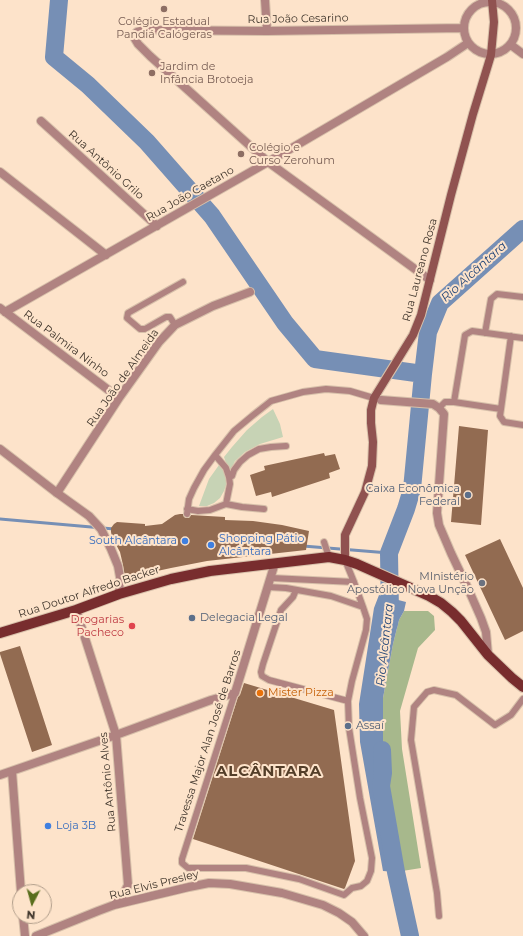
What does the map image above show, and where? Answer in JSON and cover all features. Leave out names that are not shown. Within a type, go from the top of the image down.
[{"type":"main road","name":"Rua Laureano Rosa","points":[[345,556],[345,539],[348,527],[365,492],[372,466],[373,442],[371,410],[382,386],[413,335],[421,315],[451,195],[491,55],[494,22],[492,1]]},
{"type":"main road","name":"Rua Doutor Alfredo Backer","points":[[0,633],[76,610],[118,594],[171,579],[210,571],[345,556],[357,564],[429,596],[441,603],[461,621],[488,655],[523,687]]},
{"type":"street","points":[[265,0],[267,31]]},
{"type":"street","points":[[492,1],[504,5],[520,20],[516,35],[511,45],[500,53],[491,55],[474,49],[465,37],[463,28],[465,18],[470,10],[478,4],[492,1]]},
{"type":"street","name":"Rua João Cesarino","points":[[268,162],[150,56],[138,44],[134,35],[143,30],[267,31],[463,28]]},
{"type":"street","name":"Rua João Caetano","points":[[2,310],[157,226],[447,57],[468,43]]},
{"type":"street","points":[[511,45],[523,54]]},
{"type":"street","name":"Rua Antônio Grilo","points":[[41,121],[157,226]]},
{"type":"street","points":[[268,162],[430,280]]},
{"type":"street","points":[[0,172],[106,254]]},
{"type":"street","name":"Rua João de Almeida","points":[[57,493],[119,398],[159,342],[175,326],[213,306],[250,292]]},
{"type":"street","name":"Rua Palmira Ninho","points":[[2,310],[119,398]]},
{"type":"street","points":[[377,399],[436,406],[444,414],[437,512],[439,525],[450,553],[481,618],[486,632],[488,655]]},
{"type":"street","points":[[0,449],[89,516],[101,530],[111,548],[118,566],[120,577],[118,594]]},
{"type":"street","name":"Travessa Major Alan José de Barros","points":[[235,693],[275,563]]},
{"type":"street","name":"Rua Antônio Alves","points":[[76,610],[116,735],[128,885],[114,905]]},
{"type":"street","points":[[0,775],[211,700],[235,693]]},
{"type":"street","points":[[12,771],[20,884]]},
{"type":"street","name":"Rua Elvis Presley","points":[[36,936],[114,905],[209,883],[230,884],[282,893],[323,905],[352,922],[364,936]]},
{"type":"street","points":[[24,924],[25,936]]},
{"type":"lane","points":[[175,326],[170,317],[166,317],[145,329],[140,329],[127,318],[128,313],[183,282]]},
{"type":"lane","points":[[485,333],[490,299],[497,294],[523,297]]},
{"type":"lane","points":[[454,402],[465,335],[472,331],[523,338]]},
{"type":"lane","points":[[511,336],[500,416],[504,422],[523,425]]},
{"type":"lane","points":[[264,509],[226,504],[210,510],[187,512],[189,499],[194,488],[204,470],[215,455],[234,431],[271,402],[302,392],[326,389],[350,391],[377,399]]},
{"type":"lane","points":[[436,406],[445,402],[454,402],[501,409]]},
{"type":"lane","points":[[229,477],[232,476],[234,470],[240,462],[248,455],[259,449],[286,446]]},
{"type":"lane","points":[[215,455],[226,468],[229,477],[230,484],[226,504]]},
{"type":"lane","points":[[324,542],[328,557]]},
{"type":"lane","points":[[296,590],[293,597],[281,610],[263,664],[261,672],[262,676],[269,680],[348,701],[366,630],[367,619],[345,556]]},
{"type":"lane","points":[[270,582],[354,582]]},
{"type":"lane","points":[[270,582],[296,590],[331,596],[363,608]]},
{"type":"lane","points":[[439,916],[438,893],[411,740],[414,707],[427,692],[434,690],[456,695],[495,725],[511,715],[523,699]]},
{"type":"lane","name":"Travessa Major Alan José de Barros","points":[[235,693],[182,863],[188,868],[246,868],[299,880],[344,895],[352,888],[361,886],[367,881],[371,871],[372,858],[348,728],[348,701]]},
{"type":"green space","points":[[273,409],[280,424],[283,437],[260,444],[245,452],[235,461],[230,471],[224,457],[247,430]]},
{"type":"green space","points":[[219,465],[224,471],[226,478],[224,491],[220,498],[214,503],[207,506],[199,506],[209,479]]},
{"type":"green space","points":[[404,611],[428,611],[434,616],[435,630],[418,648],[400,711],[402,749],[421,868],[396,872],[383,773],[383,698],[393,644],[399,620]]},
{"type":"water","points":[[379,595],[406,602],[404,611],[399,620],[393,644],[383,698],[383,773],[381,786],[396,872],[383,871],[360,742],[359,704],[374,608]]},
{"type":"building","points":[[459,426],[488,430],[481,525],[451,522]]},
{"type":"building","points":[[324,453],[325,456],[335,454],[340,469],[329,473],[330,478],[272,497],[271,492],[256,496],[250,475],[265,470],[264,466]]},
{"type":"building","name":"Shopping Pátio Alcântara","points":[[183,514],[186,518],[189,518],[191,515],[225,517],[225,520],[253,521],[309,531],[306,550],[207,561],[125,578],[120,552],[112,537],[111,528],[114,524],[117,522],[145,524],[145,526],[162,524],[175,515]]},
{"type":"building","points":[[500,539],[523,588],[523,631],[505,640],[465,555]]},
{"type":"building","points":[[20,646],[52,745],[32,752],[0,654],[0,652]]},
{"type":"building","points":[[244,683],[334,710],[355,861],[344,889],[193,839],[238,697]]},
{"type":"waterway","points":[[59,0],[54,57],[88,85],[147,142],[212,216],[285,323],[315,359],[423,374]]},
{"type":"waterway","name":"Rio Alcântara","points":[[389,623],[389,553],[412,489],[428,332],[440,303],[523,229]]},
{"type":"waterway","points":[[0,519],[114,529]]},
{"type":"waterway","points":[[303,546],[389,553]]},
{"type":"waterway","name":"Rio Alcântara","points":[[382,750],[383,773],[381,786],[396,872],[410,936]]},
{"type":"place","name":"Colégio Estadual Pandiá Calógeras","points":[[164,9]]},
{"type":"place","name":"Jardim de Infância Brotoeja","points":[[152,73]]},
{"type":"place","name":"Colégio e Curso Zerohum","points":[[241,154]]},
{"type":"place","name":"Caixa Econômica Federal","points":[[468,495]]},
{"type":"place","name":"South Alcântara","points":[[185,541]]},
{"type":"place","name":"Shopping Pátio Alcântara","points":[[211,545]]},
{"type":"place","name":"MInistério Apostólico Nova Unção","points":[[482,583]]},
{"type":"place","name":"Delegacia Legal","points":[[192,618]]},
{"type":"place","name":"Drogarias Pacheco","points":[[132,626]]},
{"type":"place","name":"Mister Pizza","points":[[260,693]]},
{"type":"place","name":"Assaí","points":[[348,726]]},
{"type":"place","name":"Loja 3B","points":[[48,826]]},
{"type":"district","name":"ALCÂNTARA","points":[[269,772]]}]
